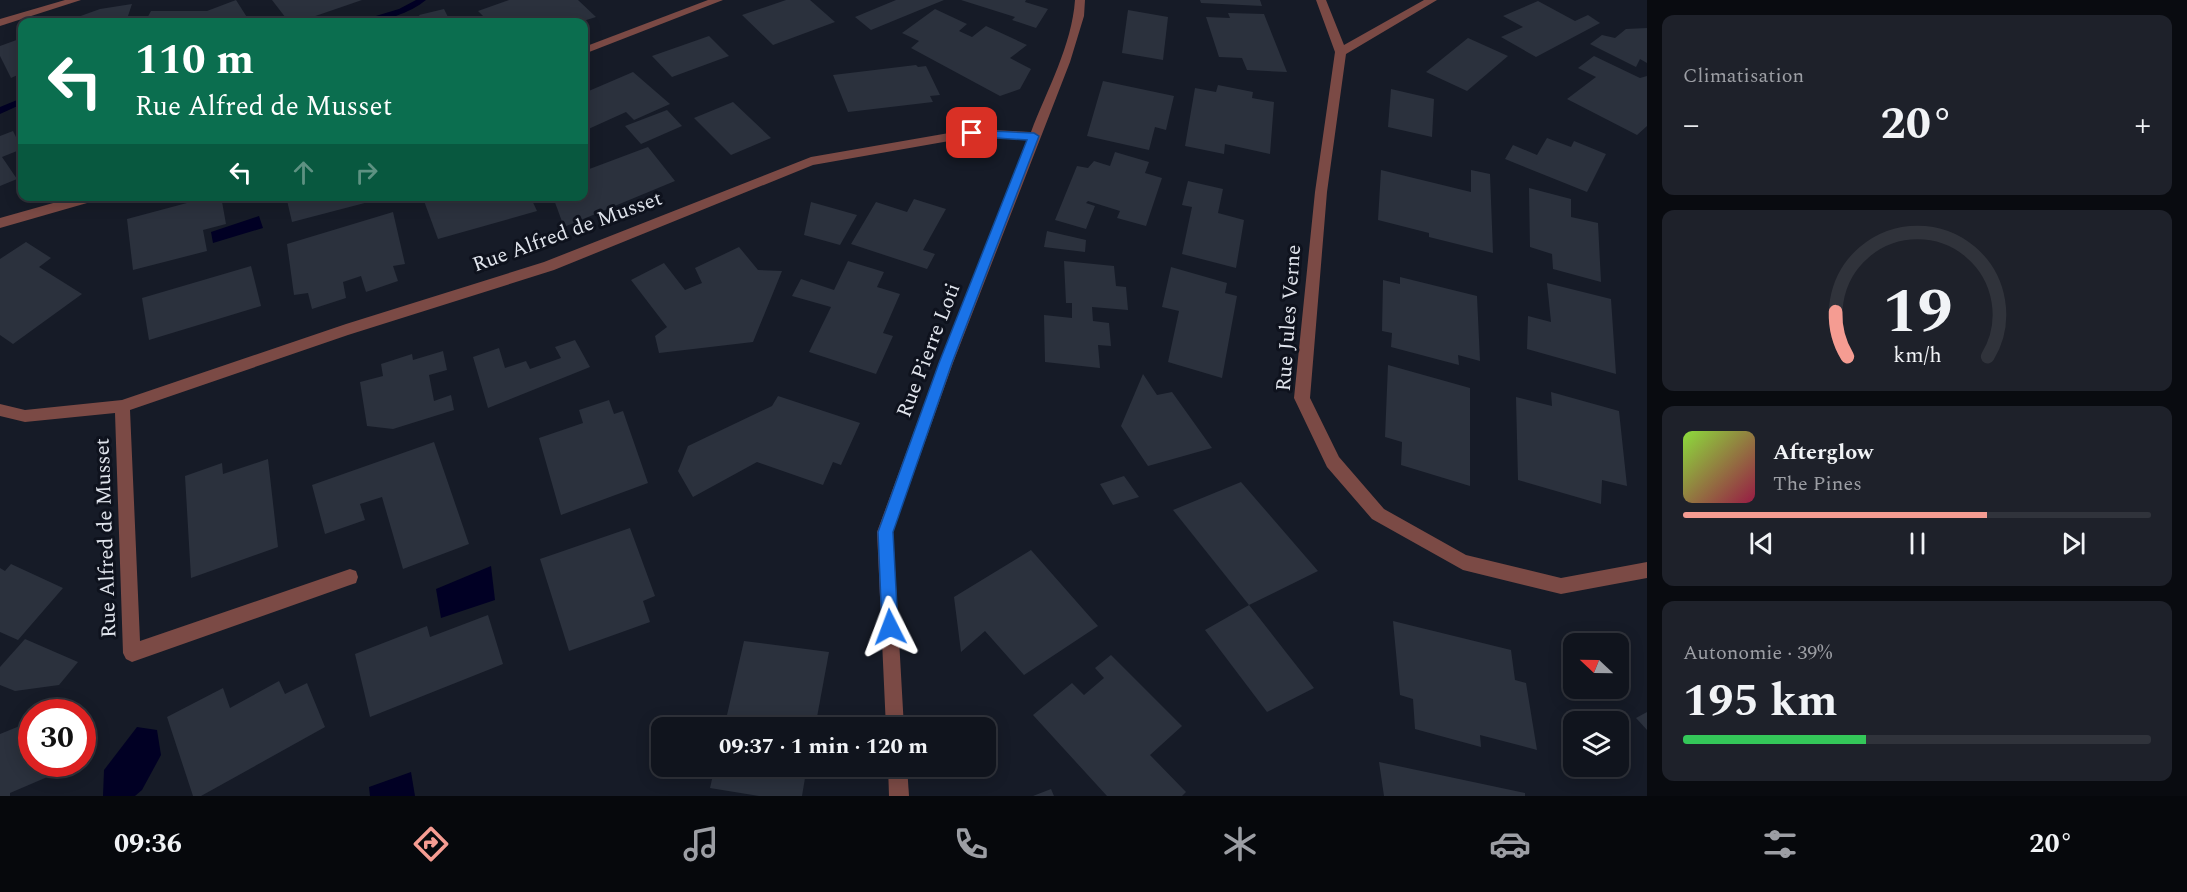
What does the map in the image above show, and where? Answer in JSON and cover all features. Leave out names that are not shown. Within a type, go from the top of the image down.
[{"type":"street","points":[[0,23],[76,0]]},
{"type":"street","points":[[588,49],[718,0]]},
{"type":"street","name":"Rue Pierre Loti","points":[[894,717],[885,532],[946,363],[1064,62],[1079,16],[1080,0]]},
{"type":"street","name":"Rue Jules Verne","points":[[1321,0],[1341,52],[1321,192],[1302,398],[1333,462],[1378,514],[1463,562],[1561,586],[1647,570]]},
{"type":"street","points":[[1341,52],[1432,0]]},
{"type":"street","name":"Rue Alfred de Musset","points":[[0,410],[25,416],[122,406],[549,266],[811,161],[972,133],[1034,136]]},
{"type":"street","points":[[0,223],[78,201]]},
{"type":"street","name":"Rue Alfred de Musset","points":[[122,406],[132,653],[350,577]]},
{"type":"street","points":[[898,777],[899,796]]},
{"type":"water","points":[[259,216],[263,228],[213,243],[211,232]]},
{"type":"water","points":[[491,566],[495,600],[441,618],[436,589]]},
{"type":"water","points":[[137,727],[157,730],[161,755],[142,790],[135,796],[103,796],[104,770]]},
{"type":"water","points":[[411,772],[415,796],[370,796],[369,787]]},
{"type":"building","points":[[236,0],[247,18],[147,18],[151,11],[207,11]]},
{"type":"building","points":[[272,0],[362,0],[310,18],[286,18]]},
{"type":"building","points":[[509,0],[578,0],[596,17],[588,20],[485,18],[478,11]]},
{"type":"building","points":[[786,0],[810,0],[835,22],[773,45],[742,15]]},
{"type":"building","points":[[896,0],[944,0],[871,30],[855,17]]},
{"type":"building","points":[[961,0],[1026,0],[1025,2],[1048,9],[1036,28],[1012,20],[1015,17]]},
{"type":"building","points":[[1200,0],[1260,0],[1262,6],[1201,3]]},
{"type":"building","points":[[1538,1],[1575,21],[1588,15],[1600,23],[1536,57],[1501,37],[1523,27],[1503,16]]},
{"type":"building","points":[[132,4],[127,18],[75,18],[100,9]]},
{"type":"building","points":[[444,9],[448,18],[421,18],[419,15]]},
{"type":"building","points":[[935,9],[967,24],[959,31],[972,37],[986,26],[1027,45],[1010,58],[1031,69],[1020,89],[1000,96],[911,48],[919,41],[902,33]]},
{"type":"building","points":[[1128,10],[1168,17],[1163,60],[1122,53]]},
{"type":"building","points":[[1228,13],[1264,14],[1287,72],[1247,70],[1242,58],[1219,57],[1206,17],[1230,18]]},
{"type":"building","points":[[1647,28],[1647,63],[1640,59],[1636,67],[1590,44],[1602,35],[1615,38],[1626,29]]},
{"type":"building","points":[[709,36],[729,56],[672,77],[652,56]]},
{"type":"building","points":[[1468,38],[1508,56],[1467,91],[1426,72]]},
{"type":"building","points":[[18,39],[18,75],[11,78],[0,56],[0,46]]},
{"type":"building","points":[[1594,56],[1640,78],[1647,76],[1647,126],[1637,135],[1567,99],[1596,77],[1578,68]]},
{"type":"building","points":[[916,65],[926,66],[940,95],[930,96],[933,102],[848,112],[833,75]]},
{"type":"building","points":[[633,72],[670,104],[634,120],[626,112],[588,129],[588,91]]},
{"type":"building","points":[[1103,81],[1174,96],[1166,130],[1155,127],[1149,150],[1087,136]]},
{"type":"building","points":[[1218,85],[1253,92],[1252,98],[1274,102],[1270,154],[1225,144],[1224,154],[1185,146],[1195,88],[1216,92]]},
{"type":"building","points":[[1391,89],[1434,99],[1432,137],[1388,127]]},
{"type":"building","points":[[733,102],[771,138],[731,155],[694,118]]},
{"type":"building","points":[[667,110],[682,126],[641,144],[625,126]]},
{"type":"building","points":[[13,131],[18,141],[18,151],[2,157],[17,179],[0,186],[0,136]]},
{"type":"building","points":[[1547,138],[1571,147],[1574,141],[1606,154],[1587,192],[1505,159],[1513,145],[1537,155]]},
{"type":"building","points":[[648,147],[675,181],[564,227],[554,201],[588,201],[588,170]]},
{"type":"building","points":[[1115,152],[1149,162],[1145,173],[1162,178],[1146,226],[1117,218],[1120,211],[1088,201],[1086,203],[1095,206],[1086,229],[1055,220],[1077,166],[1088,168],[1094,161],[1110,166]]},
{"type":"building","points":[[1381,170],[1471,192],[1471,170],[1490,174],[1493,253],[1429,237],[1429,233],[1378,220]]},
{"type":"building","points":[[1188,181],[1223,189],[1218,213],[1244,220],[1236,268],[1182,254],[1192,207],[1182,205]]},
{"type":"building","points":[[1529,188],[1571,199],[1571,217],[1598,223],[1601,282],[1553,269],[1552,254],[1530,247]]},
{"type":"building","points":[[914,199],[946,209],[923,250],[935,254],[927,269],[851,244],[876,202],[907,212]]},
{"type":"building","points":[[194,201],[222,201],[226,224],[203,230],[207,251],[133,270],[127,219]]},
{"type":"building","points":[[287,201],[372,201],[292,222]]},
{"type":"building","points":[[424,201],[532,201],[537,211],[438,239]]},
{"type":"building","points":[[811,202],[857,215],[840,245],[804,235]]},
{"type":"building","points":[[393,212],[405,264],[393,266],[398,281],[366,292],[361,276],[343,282],[346,298],[312,309],[308,293],[294,295],[287,244]]},
{"type":"building","points":[[1047,231],[1086,240],[1085,252],[1044,247]]},
{"type":"building","points":[[26,242],[51,258],[39,267],[82,294],[13,344],[0,335],[0,259]]},
{"type":"building","points":[[739,247],[758,270],[782,271],[753,342],[659,353],[655,336],[667,327],[631,280],[664,263],[685,290],[702,283],[695,268]]},
{"type":"building","points":[[848,261],[884,272],[877,287],[900,294],[883,333],[893,336],[876,374],[809,352],[831,307],[792,296],[801,279],[834,290]]},
{"type":"building","points":[[1064,261],[1114,266],[1116,286],[1126,287],[1128,310],[1092,307],[1093,321],[1109,323],[1111,346],[1098,345],[1100,368],[1045,362],[1044,315],[1072,318],[1072,303],[1066,303]]},
{"type":"building","points":[[251,266],[261,306],[149,340],[142,298]]},
{"type":"building","points":[[1171,267],[1227,283],[1225,293],[1237,296],[1222,378],[1168,362],[1179,311],[1162,307]]},
{"type":"building","points":[[1400,277],[1477,296],[1480,361],[1458,355],[1459,365],[1391,347],[1392,333],[1382,331],[1383,280],[1400,284]]},
{"type":"building","points":[[1547,283],[1611,299],[1616,374],[1527,349],[1528,316],[1551,322]]},
{"type":"building","points":[[575,340],[590,367],[488,408],[473,357],[499,348],[505,368],[526,361],[530,369],[561,358],[555,347]]},
{"type":"building","points":[[443,351],[447,370],[429,375],[434,401],[451,395],[454,410],[393,429],[367,426],[360,382],[383,376],[381,364],[412,354],[413,360]]},
{"type":"building","points":[[1388,365],[1470,388],[1470,486],[1401,465],[1402,442],[1385,437]]},
{"type":"building","points":[[1143,374],[1157,395],[1172,392],[1212,448],[1148,466],[1121,426]]},
{"type":"building","points":[[1551,392],[1619,411],[1627,486],[1602,480],[1601,504],[1518,480],[1516,397],[1552,406]]},
{"type":"building","points":[[778,396],[860,423],[841,465],[833,462],[823,485],[757,462],[693,497],[678,471],[688,446],[772,406]]},
{"type":"building","points":[[609,400],[614,414],[623,411],[648,483],[561,515],[539,438],[583,423],[579,410]]},
{"type":"building","points":[[434,442],[469,544],[403,569],[382,497],[360,504],[365,520],[325,534],[312,485]]},
{"type":"building","points":[[268,459],[278,547],[191,578],[185,476],[222,463],[223,474]]},
{"type":"building","points":[[1124,476],[1139,497],[1113,505],[1100,484]]},
{"type":"building","points":[[1241,482],[1318,571],[1249,605],[1173,510]]},
{"type":"building","points":[[630,528],[655,596],[643,601],[650,622],[569,651],[540,559]]},
{"type":"building","points":[[1031,550],[1098,626],[1024,675],[985,631],[961,652],[954,597]]},
{"type":"building","points":[[11,564],[63,588],[18,640],[0,632],[0,568],[5,571]]},
{"type":"building","points":[[1249,605],[1314,688],[1267,712],[1205,630]]},
{"type":"building","points":[[488,615],[503,664],[370,717],[355,654],[427,626],[430,637]]},
{"type":"building","points":[[1393,621],[1511,650],[1515,680],[1526,683],[1537,750],[1480,735],[1481,747],[1415,729],[1413,699],[1400,695]]},
{"type":"building","points":[[25,639],[78,662],[59,685],[15,691],[0,685],[0,667]]},
{"type":"building","points":[[744,641],[829,652],[817,717],[727,717]]},
{"type":"building","points":[[1111,655],[1182,726],[1150,755],[1186,792],[1182,796],[1107,796],[1033,715],[1072,683],[1084,695],[1104,678],[1095,668]]},
{"type":"building","points":[[279,681],[285,694],[307,683],[325,727],[201,796],[193,796],[167,717],[223,688],[230,708]]},
{"type":"building","points":[[1647,712],[1647,730],[1636,718]]},
{"type":"building","points":[[18,727],[18,777],[47,777],[10,793],[10,796],[0,796],[0,734]]},
{"type":"building","points":[[1379,762],[1525,793],[1525,796],[1384,796]]},
{"type":"building","points":[[712,777],[805,777],[802,796],[759,796],[710,788]]},
{"type":"building","points":[[1051,789],[1054,796],[1033,796]]},
{"type":"waterway","points":[[375,18],[402,11],[422,0]]},
{"type":"waterway","points":[[0,111],[18,103]]},
{"type":"route","points":[[890,627],[885,532],[946,363],[1034,136],[972,133]]}]
